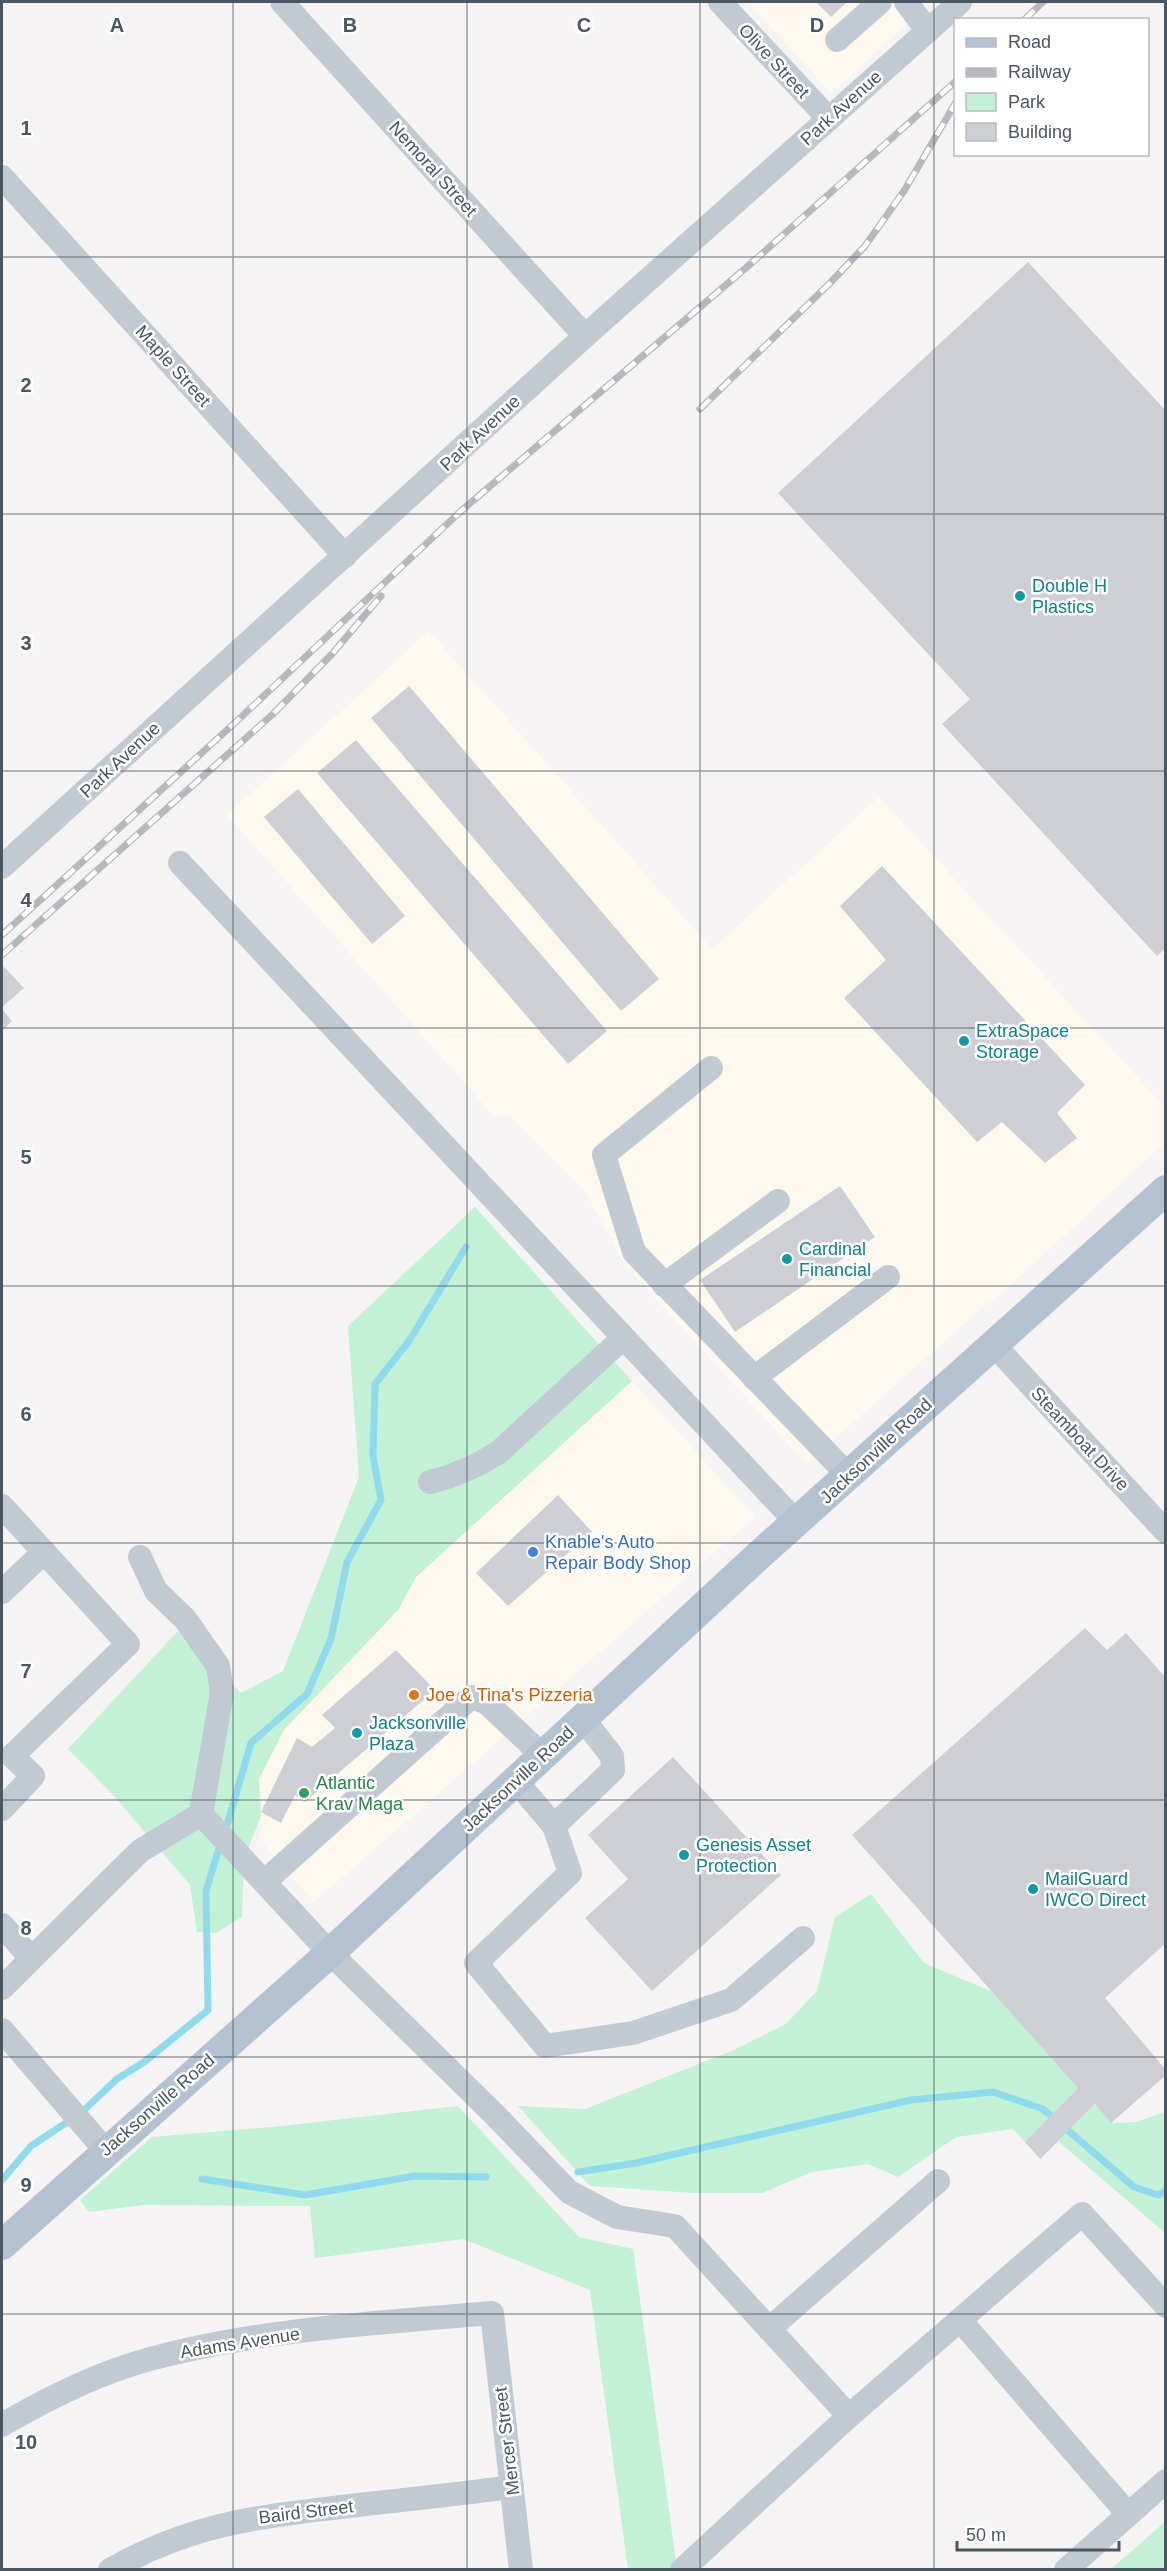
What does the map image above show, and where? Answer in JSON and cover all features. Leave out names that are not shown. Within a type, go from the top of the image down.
[{"type":"main road","name":"Jacksonville Road","points":[[2,2245],[105,2150],[330,1953],[757,1557],[798,1524],[894,1433],[1166,1190]]},
{"type":"street","name":"Nemoral Street","points":[[282,2],[585,336]]},
{"type":"street","name":"Olive Street","points":[[720,2],[830,119]]},
{"type":"street","points":[[837,40],[880,2]]},
{"type":"street","points":[[906,2],[928,31]]},
{"type":"street","name":"Park Avenue","points":[[2,867],[585,336],[960,2]]},
{"type":"street","name":"Maple Street","points":[[2,177],[345,556]]},
{"type":"street","points":[[180,863],[798,1524]]},
{"type":"street","points":[[711,1068],[603,1155],[634,1252],[849,1476]]},
{"type":"street","points":[[664,1285],[778,1201]]},
{"type":"street","points":[[754,1378],[888,1276]]},
{"type":"street","points":[[430,1482],[458,1475],[477,1467],[499,1452],[623,1338]]},
{"type":"street","name":"Steamboat Drive","points":[[994,1345],[1166,1532]]},
{"type":"street","points":[[2,1506],[128,1644],[7,1750],[33,1776],[2,1809]]},
{"type":"street","points":[[2,1592],[44,1552]]},
{"type":"street","points":[[2,1988],[140,1851],[201,1814],[222,1692],[218,1666],[185,1618],[156,1591],[140,1557]]},
{"type":"street","points":[[264,1882],[471,1697],[486,1702],[543,1756]]},
{"type":"street","points":[[554,1826],[613,1770],[612,1756],[583,1719]]},
{"type":"street","points":[[516,1781],[554,1826],[570,1873],[476,1963],[545,2046],[633,2034],[731,2000],[803,1938]]},
{"type":"street","points":[[201,1814],[330,1953],[496,2116],[569,2192],[617,2217],[675,2226],[849,2416]]},
{"type":"street","points":[[2,1925],[31,1958]]},
{"type":"street","points":[[2,2030],[105,2150]]},
{"type":"street","points":[[769,2329],[938,2181]]},
{"type":"street","points":[[682,2570],[849,2416],[1082,2214],[1166,2306]]},
{"type":"street","name":"Adams Avenue","points":[[2,2425],[71,2388],[110,2372],[150,2359],[215,2344],[384,2323],[492,2313]]},
{"type":"street","name":"Mercer Street","points":[[492,2313],[521,2570]]},
{"type":"street","points":[[960,2320],[1128,2514]]},
{"type":"street","points":[[1066,2570],[1166,2481]]},
{"type":"street","name":"Baird Street","points":[[110,2570],[163,2542],[199,2530],[251,2518],[512,2487]]},
{"type":"shaded area","points":[[748,2],[932,2],[831,93]]},
{"type":"shaded area","points":[[429,631],[712,949],[879,797],[1165,1107],[1165,1143],[991,1303],[989,1302],[806,1464],[625,1265],[584,1190],[512,1117],[493,1115],[227,815]]},
{"type":"shaded area","points":[[632,1381],[755,1517],[314,1902],[259,1838],[259,1779],[284,1730],[398,1610],[416,1577]]},
{"type":"green space","points":[[475,1207],[632,1381],[416,1577],[398,1610],[284,1730],[259,1779],[261,1816],[244,1859],[242,1917],[216,1933],[197,1932],[190,1885],[114,1796],[68,1749],[178,1631],[241,1693],[283,1671],[359,1477],[348,1326]]},
{"type":"green space","points":[[871,1894],[924,1963],[993,1992],[1078,2088],[1025,2142],[1013,2129],[956,2137],[898,2177],[868,2164],[812,2172],[762,2193],[694,2193],[590,2186],[518,2106],[585,2109],[734,2050],[786,2024],[817,1991],[835,1917]]},
{"type":"green space","points":[[1095,2104],[1112,2123],[1136,2122],[1165,2112],[1165,2233],[1058,2141]]},
{"type":"green space","points":[[458,2106],[579,2237],[633,2249],[677,2569],[628,2569],[590,2290],[463,2239],[315,2258],[310,2206],[144,2205],[89,2212],[80,2200],[152,2137],[272,2127]]},
{"type":"green space","points":[[1165,2522],[1165,2569],[1111,2569]]},
{"type":"building","points":[[816,2],[847,2],[831,17]]},
{"type":"building","name":"Double H Plastics","points":[[1028,262],[1166,411],[1166,948],[1157,956],[942,724],[970,699],[778,493]]},
{"type":"building","points":[[409,686],[659,979],[621,1011],[371,718]]},
{"type":"building","points":[[356,740],[607,1031],[568,1064],[317,773]]},
{"type":"building","points":[[298,789],[405,916],[372,944],[264,817]]},
{"type":"building","name":"ExtraSpace Storage","points":[[882,866],[1085,1085],[1057,1113],[1077,1138],[1045,1163],[1002,1122],[977,1142],[844,998],[886,960],[840,906]]},
{"type":"building","points":[[4,967],[24,988],[2,1007],[2,969]]},
{"type":"building","points":[[2,1009],[12,1021],[2,1031]]},
{"type":"building","name":"Cardinal Financial","points":[[840,1186],[875,1237],[735,1332],[700,1280]]},
{"type":"building","name":"Knable's Auto Repair Body Shop","points":[[558,1495],[592,1532],[508,1606],[476,1573]]},
{"type":"building","name":"MailGuard IWCO Direct","points":[[1085,1628],[1107,1650],[1126,1633],[1166,1678],[1166,1943],[1105,1998],[1166,2070],[1166,2075],[1111,2123],[1095,2104],[1040,2159],[1025,2142],[1078,2088],[852,1835]]},
{"type":"building","name":"Jacksonville Plaza","points":[[396,1650],[435,1690],[305,1802],[295,1795],[281,1823],[261,1812],[297,1738],[312,1747],[335,1728],[322,1715]]},
{"type":"building","name":"Genesis Asset Protection","points":[[673,1757],[781,1875],[652,1991],[585,1918],[628,1879],[588,1835]]},
{"type":"waterway","points":[[225,1832],[251,1743],[307,1694],[331,1639],[347,1562],[381,1500],[373,1456],[375,1384],[409,1341],[466,1247]]},
{"type":"waterway","points":[[2,2180],[31,2146],[81,2113],[117,2079],[144,2062],[208,2010],[206,1891],[221,1842]]},
{"type":"waterway","points":[[578,2172],[636,2163],[911,2100],[993,2092],[1043,2109],[1134,2187],[1158,2195],[1166,2191]]},
{"type":"waterway","points":[[202,2179],[305,2195],[415,2176],[486,2177]]},
{"type":"railway","points":[[1026,18],[1043,2]]},
{"type":"railway","points":[[2,935],[239,719],[461,511],[747,267],[954,83]]},
{"type":"railway","points":[[700,409],[865,246],[904,191],[954,105]]},
{"type":"railway","points":[[2,955],[273,714],[332,654],[381,596]]},
{"type":"place","name":"Double H Plastics","points":[[1020,596]]},
{"type":"place","name":"ExtraSpace Storage","points":[[964,1041]]},
{"type":"place","name":"Cardinal Financial","points":[[787,1259]]},
{"type":"place","name":"Knable's Auto Repair Body Shop","points":[[533,1552]]},
{"type":"place","name":"Joe & Tina's Pizzeria","points":[[414,1695]]},
{"type":"place","name":"Jacksonville Plaza","points":[[357,1733]]},
{"type":"place","name":"Atlantic Krav Maga","points":[[304,1793]]},
{"type":"place","name":"Genesis Asset Protection","points":[[684,1855]]},
{"type":"place","name":"MailGuard IWCO Direct","points":[[1033,1889]]}]
